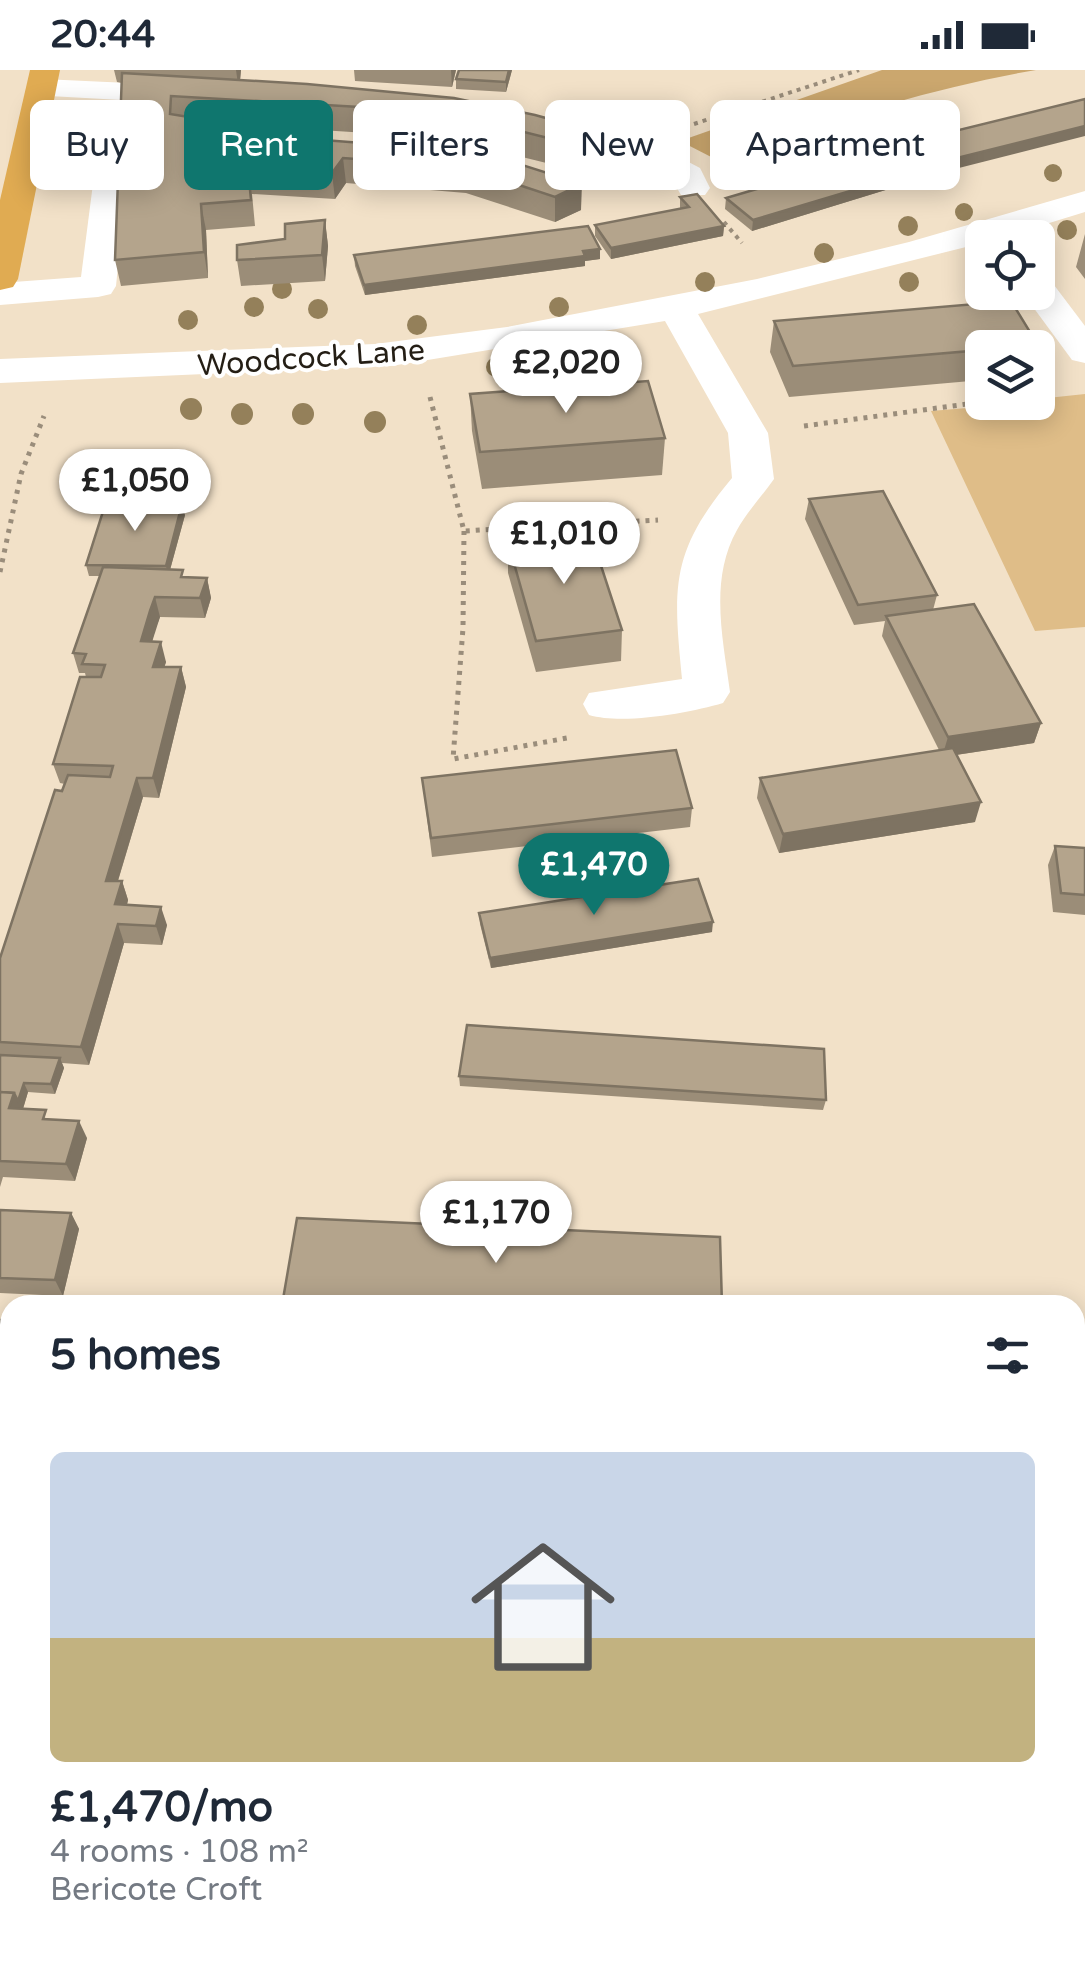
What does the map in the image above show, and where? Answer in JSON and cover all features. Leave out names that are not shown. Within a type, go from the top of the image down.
[{"type":"highway","points":[[0,279],[22,141],[43,79]]},
{"type":"street","points":[[43,79],[225,97]]},
{"type":"street","points":[[525,126],[584,136],[650,155],[688,175],[693,188]]},
{"type":"street","points":[[0,294],[98,286],[116,127],[22,141]]},
{"type":"street","name":"Woodcock Lane","points":[[1034,220],[1085,201]]},
{"type":"street","name":"Woodcock Lane","points":[[0,371],[419,352],[677,309],[965,242]]},
{"type":"street","points":[[606,704],[707,692],[698,587],[701,554],[720,516],[754,479],[748,433],[677,309]]},
{"type":"street","points":[[1054,310],[1085,352]]},
{"type":"path","points":[[690,124],[859,70]]},
{"type":"path","points":[[693,188],[781,287]]},
{"type":"path","points":[[419,352],[464,530],[464,628],[454,758],[608,730],[606,704]]},
{"type":"path","points":[[0,572],[22,474],[62,370]]},
{"type":"path","points":[[748,433],[965,404]]},
{"type":"path","points":[[464,530],[720,516]]},
{"type":"shaded area","points":[[882,70],[1036,70],[905,100],[797,100]]},
{"type":"shaded area","points":[[710,130],[710,156],[690,146],[690,137]]},
{"type":"shaded area","points":[[1085,394],[1085,627],[1035,631],[931,411],[965,408],[965,420],[1055,420],[1055,397]]},
{"type":"building","points":[[459,70],[509,70],[506,82],[456,79]]},
{"type":"building","points":[[122,73],[307,84],[464,100],[353,100],[353,107],[333,105],[333,100],[171,96],[170,114],[184,116],[184,190],[250,190],[251,200],[201,204],[204,252],[115,260],[118,190],[164,190],[164,100],[121,100]]},
{"type":"building","points":[[1085,99],[1085,126],[960,157],[960,130]]},
{"type":"building","points":[[525,113],[545,118],[545,137],[525,132]]},
{"type":"building","points":[[333,141],[353,142],[353,159],[343,158],[333,172]]},
{"type":"building","points":[[525,166],[545,172],[545,190],[570,190],[555,197],[525,187]]},
{"type":"building","points":[[753,190],[854,190],[753,220],[726,198]]},
{"type":"building","points":[[697,194],[724,226],[611,248],[595,225],[689,207],[680,197]]},
{"type":"building","points":[[325,220],[322,255],[237,260],[237,245],[285,239],[285,224]]},
{"type":"building","points":[[588,226],[600,249],[583,251],[585,256],[364,285],[354,255]]},
{"type":"building","points":[[965,305],[965,310],[1017,310],[1029,330],[965,330],[965,351],[793,366],[774,321]]},
{"type":"building","points":[[648,381],[665,438],[480,452],[470,394]]},
{"type":"building","points":[[111,453],[182,457],[167,491],[96,486]]},
{"type":"building","points":[[883,491],[937,595],[858,605],[809,499]]},
{"type":"building","points":[[106,502],[182,504],[166,566],[86,565]]},
{"type":"building","points":[[590,532],[622,630],[536,641],[508,542]]},
{"type":"building","points":[[103,567],[183,570],[181,577],[207,578],[200,598],[155,597],[150,611],[141,641],[161,642],[153,667],[181,667],[153,778],[137,778],[106,881],[122,881],[115,904],[161,907],[156,926],[118,924],[81,1047],[0,1042],[0,958],[55,790],[62,791],[68,775],[110,777],[113,766],[53,764],[80,677],[101,677],[105,665],[82,664],[86,654],[73,653]]},
{"type":"building","points":[[974,604],[1041,723],[948,737],[886,616]]},
{"type":"building","points":[[953,748],[981,802],[783,834],[760,778]]},
{"type":"building","points":[[676,750],[692,808],[431,838],[422,778]]},
{"type":"building","points":[[1055,846],[1085,848],[1085,895],[1061,893]]},
{"type":"building","points":[[698,879],[713,922],[490,958],[479,913]]},
{"type":"building","points":[[467,1025],[824,1049],[826,1100],[459,1076]]},
{"type":"building","points":[[0,1055],[60,1058],[51,1084],[24,1083],[18,1101],[14,1093],[0,1092]]},
{"type":"building","points":[[0,1092],[14,1093],[9,1108],[46,1110],[43,1119],[79,1121],[66,1164],[0,1161]]},
{"type":"building","points":[[0,1210],[71,1213],[55,1280],[0,1278]]},
{"type":"building","points":[[297,1218],[720,1237],[722,1295],[284,1295]]}]
